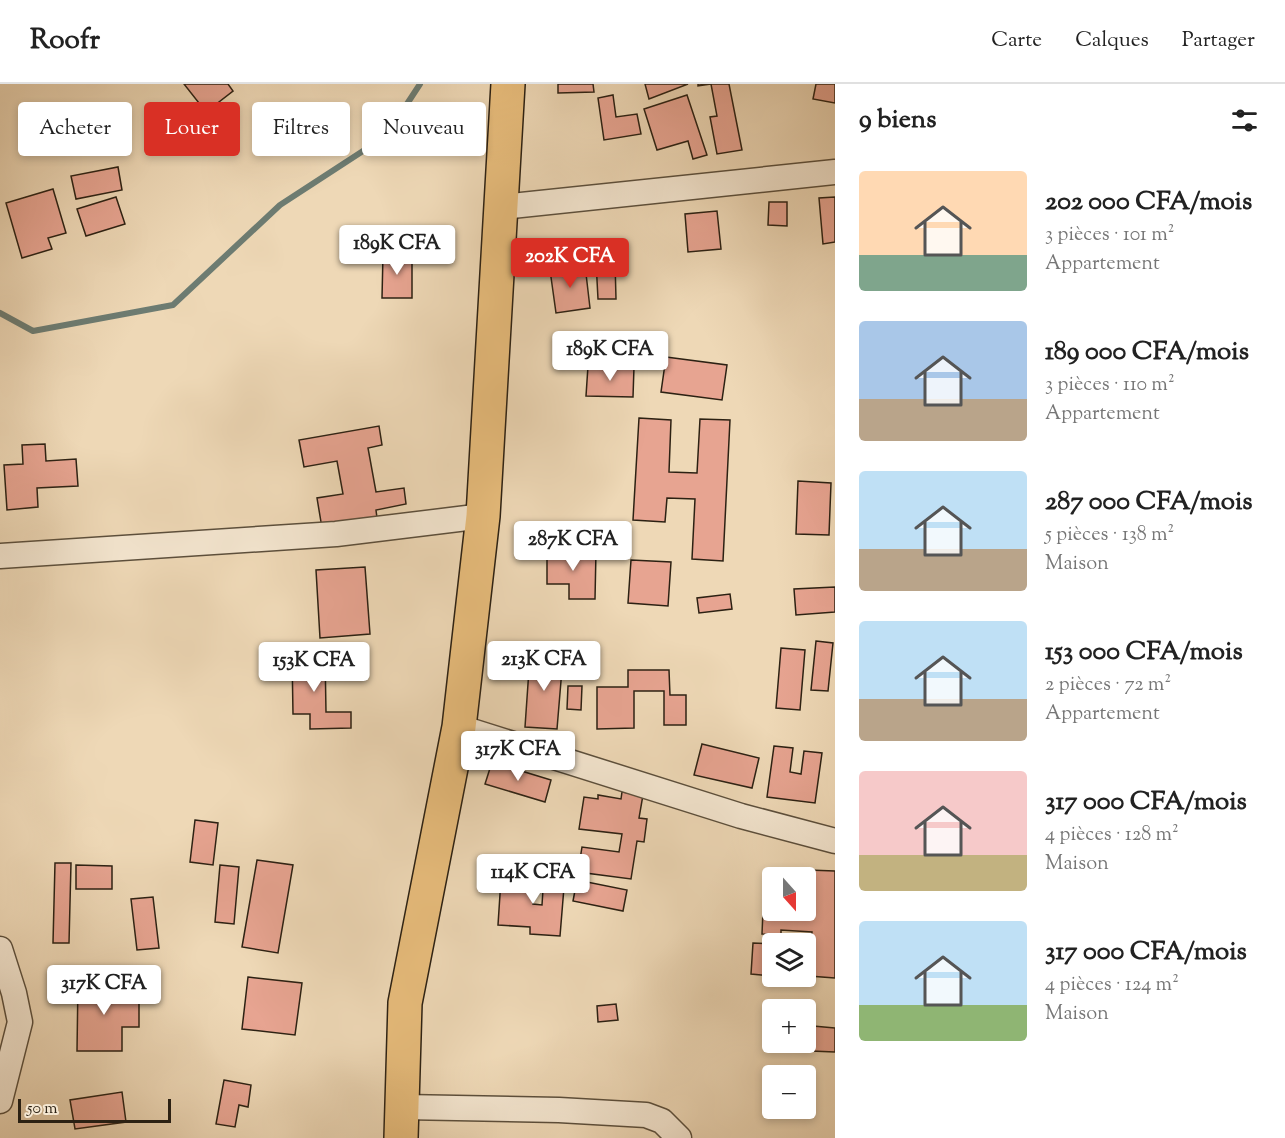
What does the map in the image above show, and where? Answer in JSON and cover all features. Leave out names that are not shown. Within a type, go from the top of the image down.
[{"type":"main road","points":[[402,1123],[405,1003],[459,727],[483,516],[508,84]]},
{"type":"street","points":[[502,207],[835,172]]},
{"type":"street","points":[[0,556],[336,534],[483,516]]},
{"type":"street","points":[[459,727],[741,816],[835,841]]},
{"type":"street","points":[[0,949],[14,993],[20,1022],[0,1101]]},
{"type":"street","points":[[402,1123],[646,1115],[662,1121],[679,1138]]},
{"type":"building","points":[[184,84],[228,84],[233,91],[219,102],[198,102]]},
{"type":"building","points":[[558,84],[593,84],[594,92],[558,93]]},
{"type":"building","points":[[645,84],[688,84],[649,99]]},
{"type":"building","points":[[711,84],[729,84],[742,150],[717,154],[710,117],[717,116]]},
{"type":"building","points":[[816,84],[835,84],[835,103],[813,99]]},
{"type":"building","points":[[613,95],[616,117],[637,114],[641,134],[604,140],[598,98]]},
{"type":"building","points":[[687,95],[707,155],[693,159],[688,141],[657,150],[644,109]]},
{"type":"building","points":[[118,167],[122,190],[76,199],[71,176]]},
{"type":"building","points":[[53,189],[66,233],[48,238],[52,249],[22,258],[6,203]]},
{"type":"building","points":[[116,197],[125,224],[86,236],[77,209]]},
{"type":"building","points":[[835,197],[835,242],[823,244],[819,198]]},
{"type":"building","points":[[769,202],[787,202],[787,226],[768,225]]},
{"type":"building","points":[[717,211],[721,249],[688,252],[685,214]]},
{"type":"building","points":[[383,254],[412,254],[412,298],[382,298]]},
{"type":"building","points":[[596,261],[615,261],[616,299],[598,299]]},
{"type":"building","points":[[585,265],[590,308],[556,313],[550,270]]},
{"type":"building","points":[[666,357],[727,365],[722,400],[661,392]]},
{"type":"building","points":[[588,366],[634,367],[633,397],[586,396]]},
{"type":"building","points":[[639,418],[671,420],[669,472],[697,473],[700,419],[730,420],[723,561],[692,559],[695,499],[667,498],[665,522],[633,520]]},
{"type":"building","points":[[379,426],[382,445],[368,448],[376,492],[404,488],[406,504],[376,510],[377,518],[322,528],[317,498],[343,494],[337,461],[304,467],[299,440]]},
{"type":"building","points":[[45,444],[46,461],[76,459],[78,486],[37,488],[38,507],[7,510],[4,465],[23,464],[22,445]]},
{"type":"building","points":[[798,481],[831,483],[829,535],[796,534]]},
{"type":"building","points":[[547,550],[596,551],[595,599],[569,599],[569,584],[547,584]]},
{"type":"building","points":[[631,560],[671,562],[668,606],[628,603]]},
{"type":"building","points":[[365,567],[370,634],[320,638],[316,570]]},
{"type":"building","points":[[835,587],[835,612],[796,615],[794,589]]},
{"type":"building","points":[[730,594],[732,609],[699,613],[697,598]]},
{"type":"building","points":[[816,641],[833,643],[828,691],[811,690]]},
{"type":"building","points":[[781,648],[805,650],[800,710],[776,708]]},
{"type":"building","points":[[325,653],[326,712],[351,712],[351,728],[310,729],[310,714],[293,714],[292,654]]},
{"type":"building","points":[[530,655],[563,657],[557,729],[525,727]]},
{"type":"building","points":[[628,670],[669,670],[670,695],[686,695],[686,725],[664,725],[664,691],[634,691],[634,728],[597,729],[597,687],[628,687]]},
{"type":"building","points":[[568,686],[582,686],[581,710],[567,709]]},
{"type":"building","points":[[702,744],[759,758],[752,788],[694,775]]},
{"type":"building","points":[[774,746],[793,748],[790,772],[801,774],[804,751],[822,753],[815,803],[767,797]]},
{"type":"building","points":[[492,762],[551,780],[545,802],[485,784]]},
{"type":"building","points":[[622,792],[643,795],[639,818],[647,819],[644,842],[637,841],[631,879],[578,872],[582,847],[619,852],[622,834],[579,829],[584,797],[598,799],[598,795],[621,799]]},
{"type":"building","points":[[195,820],[218,823],[213,865],[190,862]]},
{"type":"building","points":[[257,860],[293,865],[278,953],[242,947]]},
{"type":"building","points":[[55,863],[71,863],[69,943],[53,943]]},
{"type":"building","points":[[76,865],[112,866],[112,889],[76,889]]},
{"type":"building","points":[[220,865],[239,867],[234,924],[215,922]]},
{"type":"building","points":[[816,870],[835,871],[835,978],[816,977],[816,933],[781,930],[781,933],[762,933],[763,921],[816,921]]},
{"type":"building","points":[[544,874],[565,875],[560,936],[530,934],[530,927],[498,925],[501,879],[535,881],[533,904],[542,905]]},
{"type":"building","points":[[577,880],[627,890],[623,911],[573,901]]},
{"type":"building","points":[[153,897],[159,948],[137,950],[131,899]]},
{"type":"building","points":[[753,943],[762,943],[762,975],[751,974]]},
{"type":"building","points":[[248,977],[302,983],[295,1035],[242,1029]]},
{"type":"building","points":[[78,982],[124,983],[124,1003],[139,1003],[139,1027],[122,1027],[122,1051],[77,1051]]},
{"type":"building","points":[[616,1004],[618,1020],[598,1022],[597,1006]]},
{"type":"building","points":[[816,1026],[835,1028],[835,1052],[816,1051]]},
{"type":"building","points":[[224,1080],[251,1085],[248,1107],[239,1105],[235,1127],[216,1124]]},
{"type":"building","points":[[122,1092],[126,1122],[75,1129],[70,1100]]},
{"type":"waterway","points":[[0,313],[33,331],[173,305],[280,205],[386,136],[420,84]]}]
